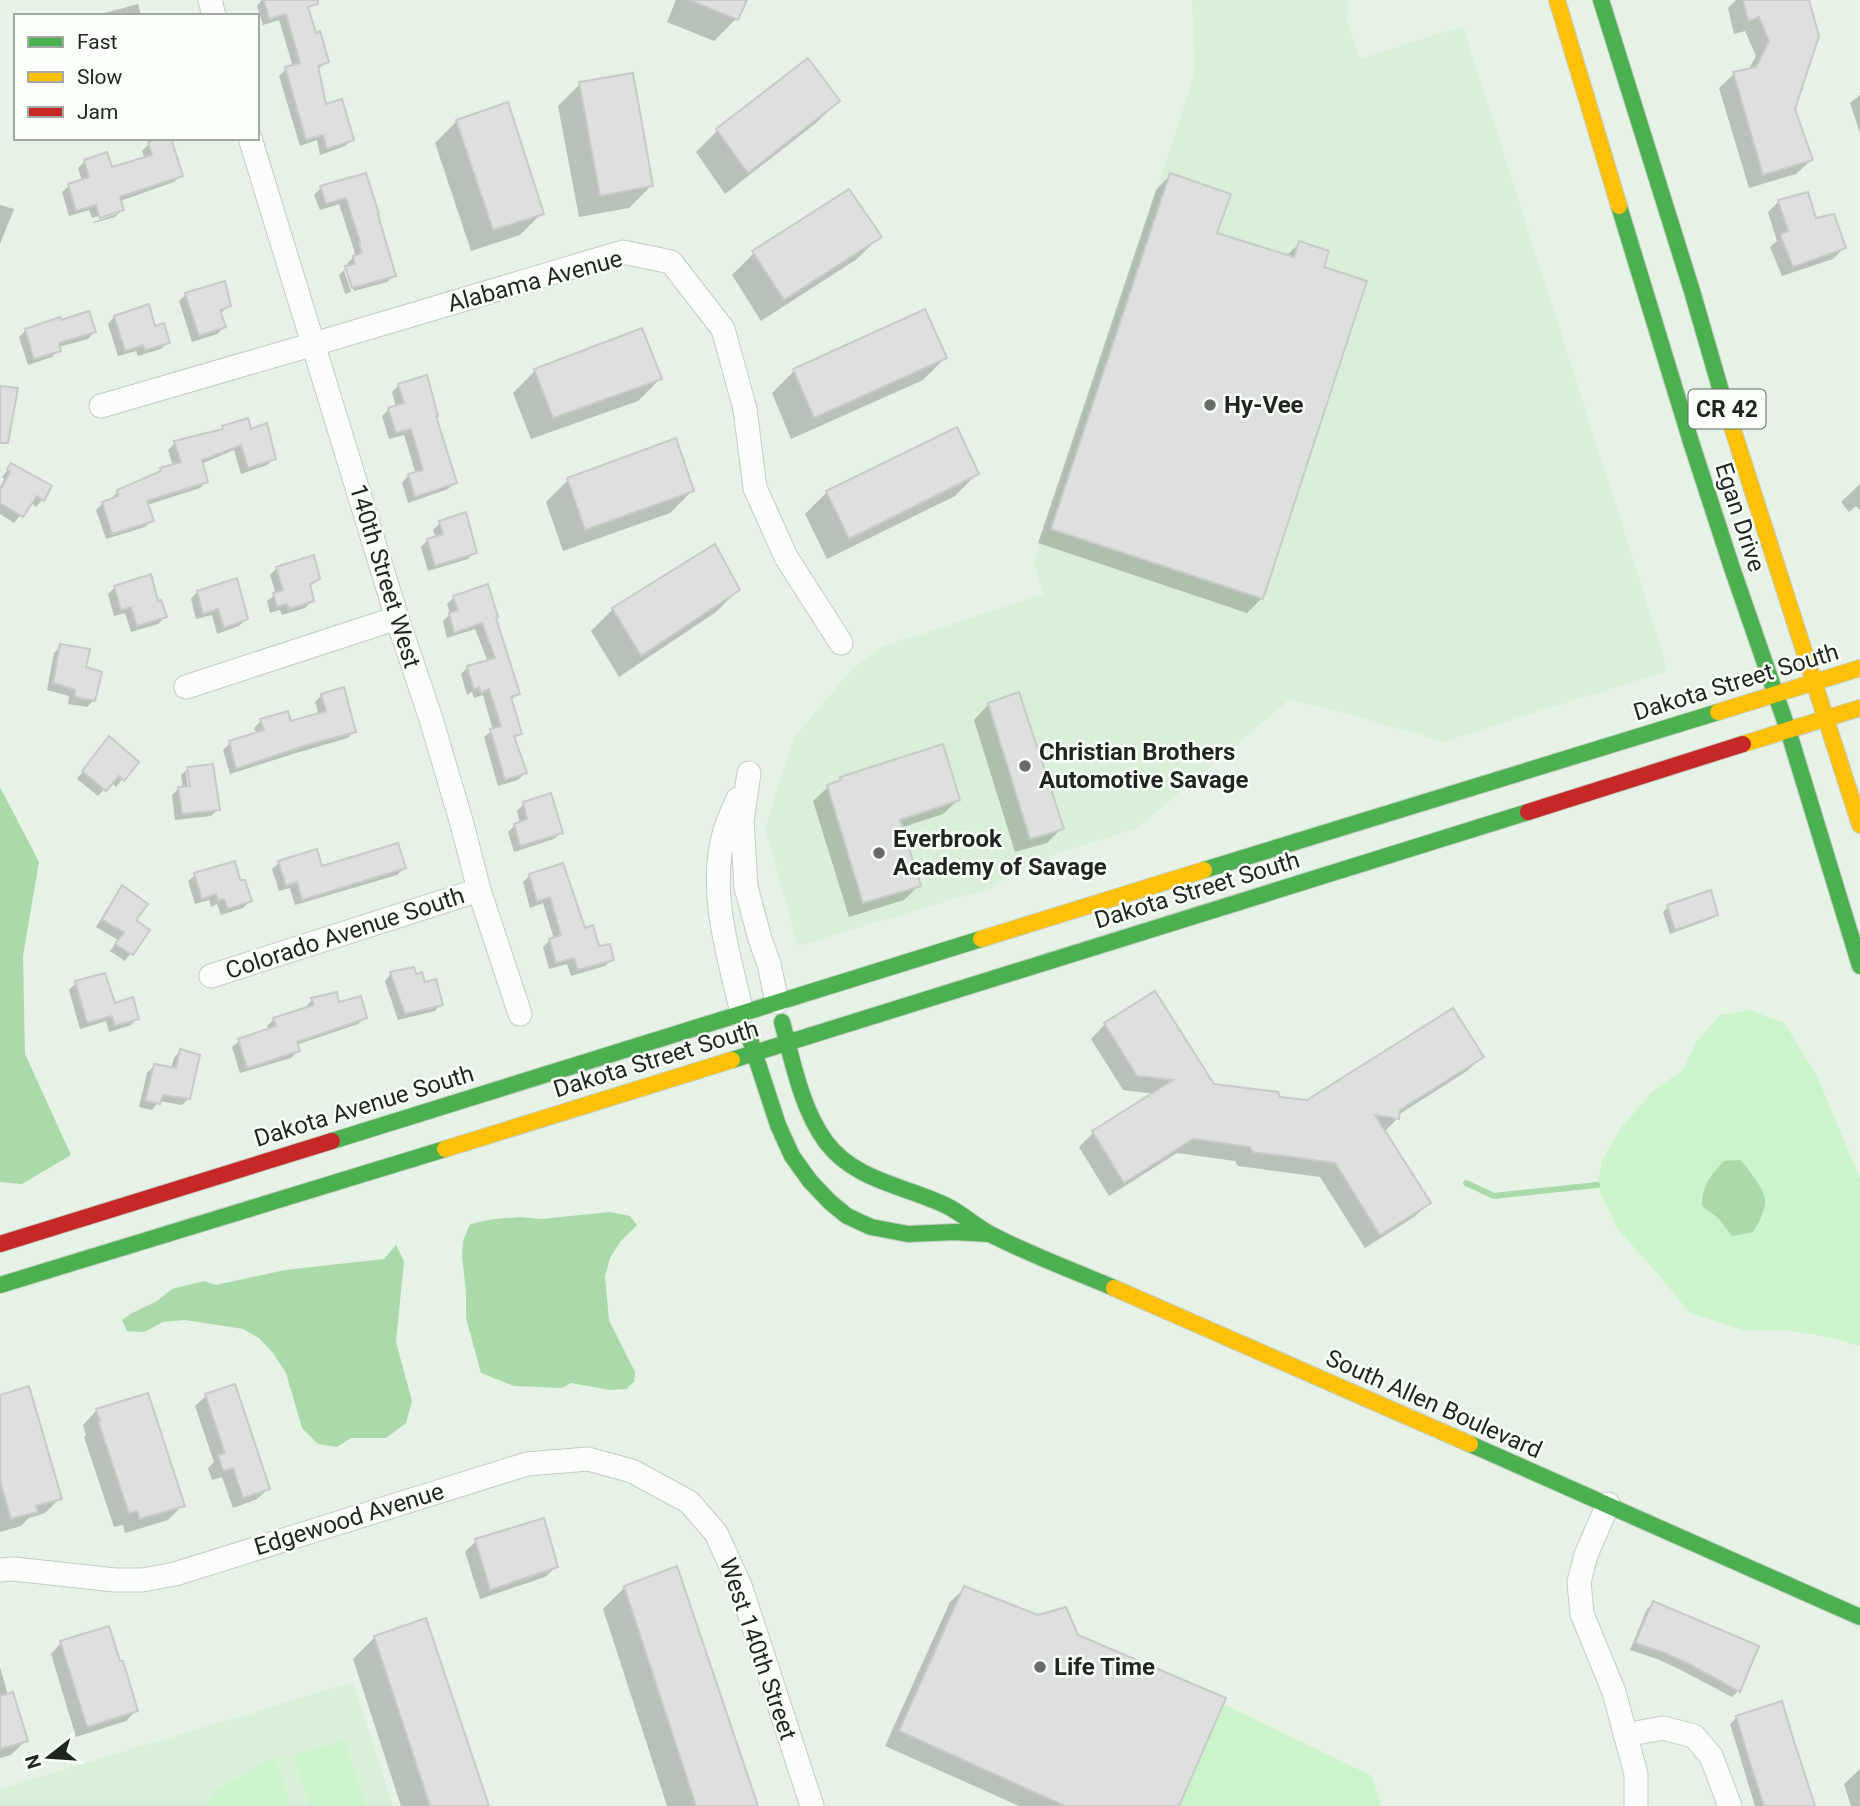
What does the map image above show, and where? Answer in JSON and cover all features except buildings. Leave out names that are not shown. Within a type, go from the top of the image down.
[{"type":"main road","name":"Egan Drive","points":[[1557,0],[1691,442],[1788,730],[1860,966]]},
{"type":"main road","name":"Egan Drive","points":[[1601,0],[1734,435],[1860,825]]},
{"type":"main road","name":"Dakota Street South","points":[[742,1013],[1860,668]]},
{"type":"main road","name":"Dakota Street South","points":[[0,1285],[549,1117],[1860,708]]},
{"type":"main road","name":"South Allen Boulevard","points":[[777,1002],[807,1104],[817,1126],[827,1143],[860,1172],[947,1206],[990,1234],[1860,1617]]},
{"type":"main road","name":"South Allen Boulevard","points":[[742,1013],[778,1125],[792,1156],[830,1202],[847,1216],[871,1227],[908,1234],[990,1234]]},
{"type":"main road","name":"Dakota Avenue South","points":[[0,1244],[742,1013]]},
{"type":"street","name":"140th Street West","points":[[251,140],[397,618],[431,719],[479,890],[520,1014]]},
{"type":"street","name":"Alabama Avenue","points":[[100,405],[623,252],[671,262],[723,329],[745,409],[755,488],[786,557],[841,643]]},
{"type":"street","points":[[186,687],[397,618]]},
{"type":"street","points":[[742,1013],[720,911],[718,872],[724,835],[744,783],[742,821],[746,887],[769,964],[777,1002]]},
{"type":"street","name":"Colorado Avenue South","points":[[211,976],[479,890]]},
{"type":"street","name":"Edgewood Avenue","points":[[0,1570],[142,1580],[175,1573],[527,1464],[588,1460],[632,1471],[689,1502]]},
{"type":"street","name":"West 140th Street","points":[[689,1502],[716,1533],[741,1588],[811,1806]]},
{"type":"street","points":[[1608,1504],[1586,1555],[1578,1582],[1582,1614],[1614,1692],[1636,1774],[1636,1806]]},
{"type":"street","points":[[1625,1735],[1663,1728],[1694,1736],[1710,1756],[1730,1806]]},
{"type":"shaded area","points":[[1192,0],[1348,0],[1347,21],[1360,59],[1463,26],[1667,671],[1443,742],[1349,714],[1289,700],[1137,828],[1032,862],[991,888],[798,946],[765,828],[795,736],[854,667],[883,646],[1044,594],[1034,563],[1195,73]]},
{"type":"shaded area","points":[[0,787],[39,862],[23,956],[25,1054],[71,1155],[22,1184],[0,1182]]},
{"type":"shaded area","points":[[1749,1010],[1784,1023],[1817,1076],[1860,1179],[1860,1346],[1829,1337],[1792,1331],[1743,1330],[1690,1313],[1617,1228],[1597,1185],[1602,1161],[1621,1128],[1653,1091],[1683,1070],[1697,1041],[1720,1015]],"holes":[[[1752,1172],[1758,1185],[1732,1236],[1718,1218]]]},
{"type":"shaded area","points":[[1740,1160],[1758,1184],[1765,1203],[1762,1216],[1753,1232],[1732,1236],[1718,1218],[1702,1206],[1702,1199],[1708,1181],[1724,1161]]},
{"type":"shaded area","points":[[610,1212],[630,1216],[637,1225],[620,1242],[610,1258],[605,1276],[609,1320],[635,1372],[634,1382],[626,1389],[610,1390],[571,1383],[562,1388],[514,1386],[481,1373],[466,1318],[462,1257],[463,1241],[470,1224],[494,1219],[541,1219]]},
{"type":"shaded area","points":[[396,1245],[404,1261],[396,1342],[412,1401],[406,1423],[386,1438],[351,1438],[337,1447],[318,1444],[302,1428],[286,1373],[273,1353],[259,1338],[243,1329],[185,1320],[163,1322],[144,1332],[127,1331],[122,1320],[157,1301],[172,1289],[204,1281],[216,1285],[285,1270],[384,1259]]},
{"type":"shaded area","points":[[353,1682],[393,1806],[0,1806],[0,1789]]},
{"type":"shaded area","points":[[1223,1704],[1372,1776],[1381,1806],[1179,1806]]},
{"type":"shaded area","points":[[344,1740],[366,1806],[310,1806],[294,1755]]},
{"type":"shaded area","points":[[275,1756],[290,1806],[205,1806],[219,1790]]},
{"type":"waterway","points":[[1466,1183],[1494,1196],[1597,1185]]},
{"type":"traffic: fast","points":[[1601,0],[1725,405]]},
{"type":"traffic: fast","points":[[1619,206],[1691,442],[1788,730],[1860,966]]},
{"type":"traffic: fast","points":[[1204,870],[1718,712]]},
{"type":"traffic: fast","points":[[732,1060],[1528,812]]},
{"type":"traffic: fast","points":[[332,1141],[981,939]]},
{"type":"traffic: fast","points":[[782,1022],[810,1115],[826,1142],[851,1166],[947,1206],[986,1232],[1114,1288]]},
{"type":"traffic: fast","points":[[747,1030],[778,1125],[792,1156],[830,1202],[847,1216],[871,1227],[908,1234],[990,1234]]},
{"type":"traffic: fast","points":[[0,1285],[445,1149]]},
{"type":"traffic: fast","points":[[1470,1444],[1860,1617]]},
{"type":"traffic: slow","points":[[1557,0],[1619,206]]},
{"type":"traffic: slow","points":[[1725,405],[1860,825]]},
{"type":"traffic: slow","points":[[1718,712],[1860,668]]},
{"type":"traffic: slow","points":[[1743,744],[1860,708]]},
{"type":"traffic: slow","points":[[981,939],[1204,870]]},
{"type":"traffic: slow","points":[[445,1149],[732,1060]]},
{"type":"traffic: slow","points":[[1114,1288],[1470,1444]]},
{"type":"traffic: jam","points":[[1528,812],[1743,744]]},
{"type":"traffic: jam","points":[[0,1244],[332,1141]]},
{"type":"place","name":"Hy-Vee","points":[[1210,405]]},
{"type":"place","name":"Christian Brothers Automotive Savage","points":[[1025,766]]},
{"type":"place","name":"Everbrook Academy of Savage","points":[[879,853]]},
{"type":"place","name":"Life Time","points":[[1040,1667]]}]
